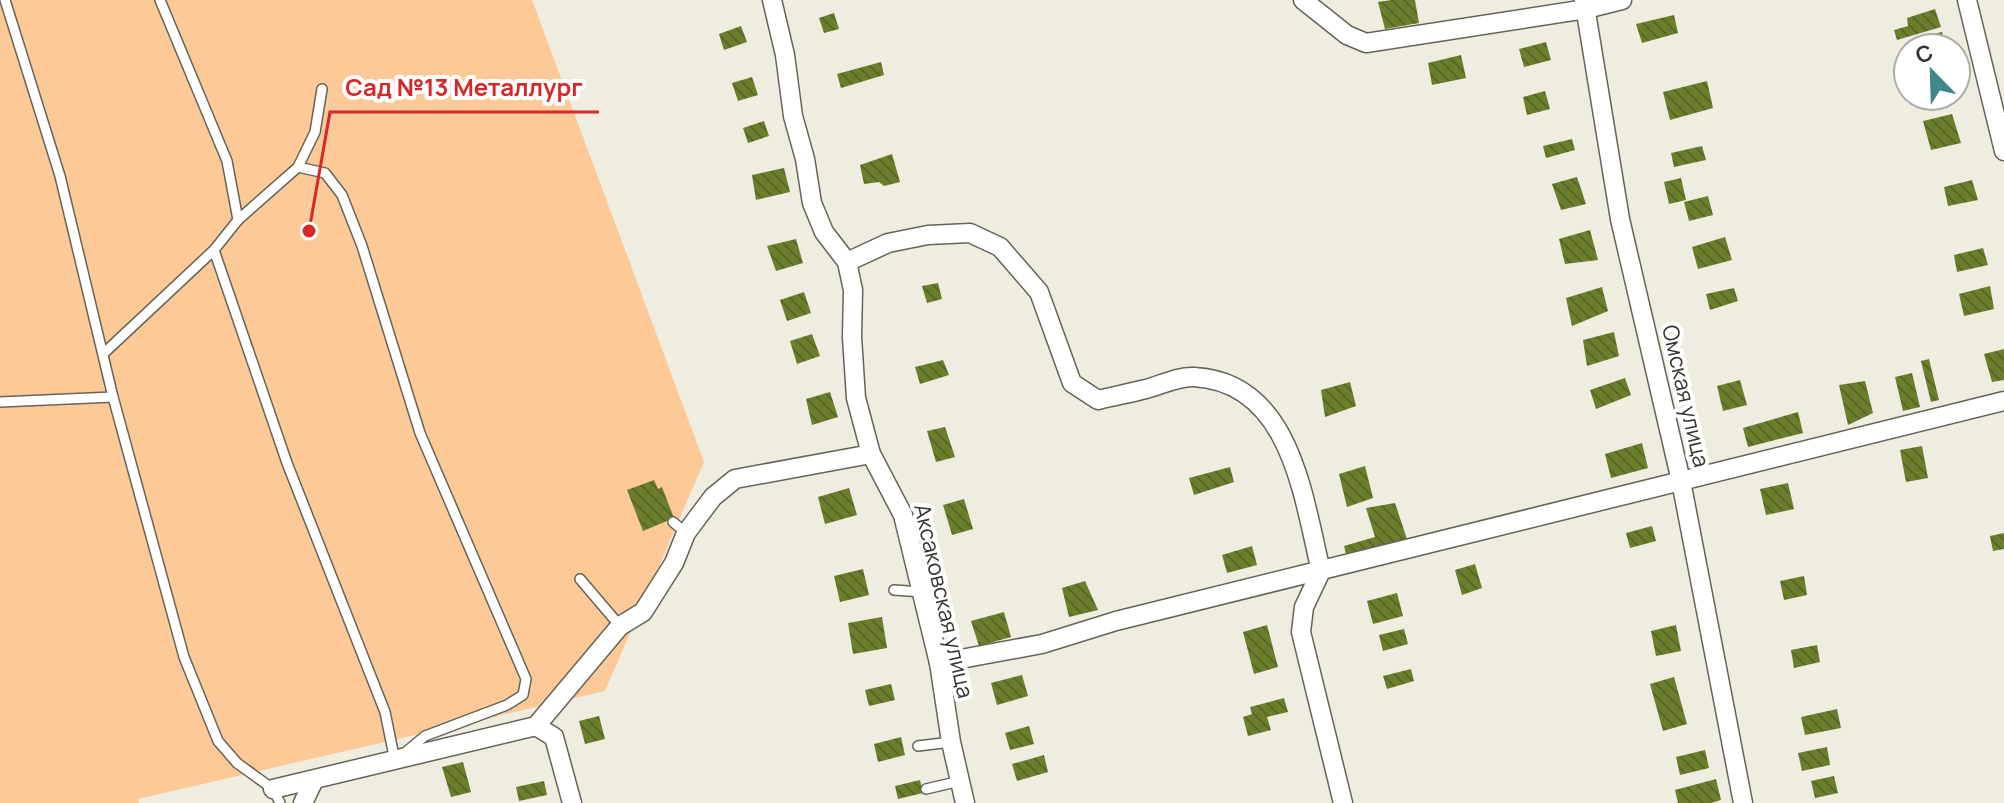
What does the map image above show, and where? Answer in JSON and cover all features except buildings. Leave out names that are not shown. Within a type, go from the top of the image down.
[{"type":"street","name":"Аксаковская улица","points":[[772,0],[812,203],[824,232],[847,262],[853,290],[856,398],[871,454],[903,515],[939,663],[951,742],[965,803]]},
{"type":"street","points":[[1303,0],[1347,35],[1366,43],[1622,0]]},
{"type":"street","points":[[1967,0],[2004,151]]},
{"type":"street","name":"Омская улица","points":[[1585,5],[1620,219],[1681,481],[1743,803]]},
{"type":"street","points":[[847,262],[888,243],[928,235],[970,233],[1000,247],[1039,292],[1072,383],[1098,400],[1191,376],[1224,382],[1248,395],[1266,412],[1288,445],[1321,571],[1304,607],[1301,632],[1343,803]]},
{"type":"street","points":[[939,663],[1042,644],[1116,621],[2004,401]]},
{"type":"street","points":[[277,796],[313,782],[536,726],[620,626],[643,612],[674,563],[680,527],[735,479],[871,454]]},
{"type":"street","points":[[536,726],[554,737],[572,803]]},
{"type":"street","points":[[303,803],[313,782]]},
{"type":"lane","points":[[5,0],[60,176],[113,397],[184,657],[218,741],[237,763],[277,796]]},
{"type":"lane","points":[[160,0],[227,161],[238,220]]},
{"type":"lane","points":[[103,354],[214,250],[238,220],[298,167],[315,132],[322,89]]},
{"type":"lane","points":[[214,250],[287,463],[385,712],[395,761],[425,736],[507,705],[523,695],[526,679],[420,433],[362,246],[342,195],[325,173],[298,167]]},
{"type":"lane","points":[[0,402],[113,397]]},
{"type":"lane","points":[[580,579],[620,626]]},
{"type":"lane","points":[[894,590],[922,592]]},
{"type":"lane","points":[[918,746],[951,742]]},
{"type":"lane","points":[[926,789],[960,781]]},
{"type":"shaded area","points":[[0,0],[532,0],[704,462],[605,691],[138,799],[139,803],[0,803]]},
{"type":"place","name":"Сад №13 Металлург","points":[[309,231]]}]
